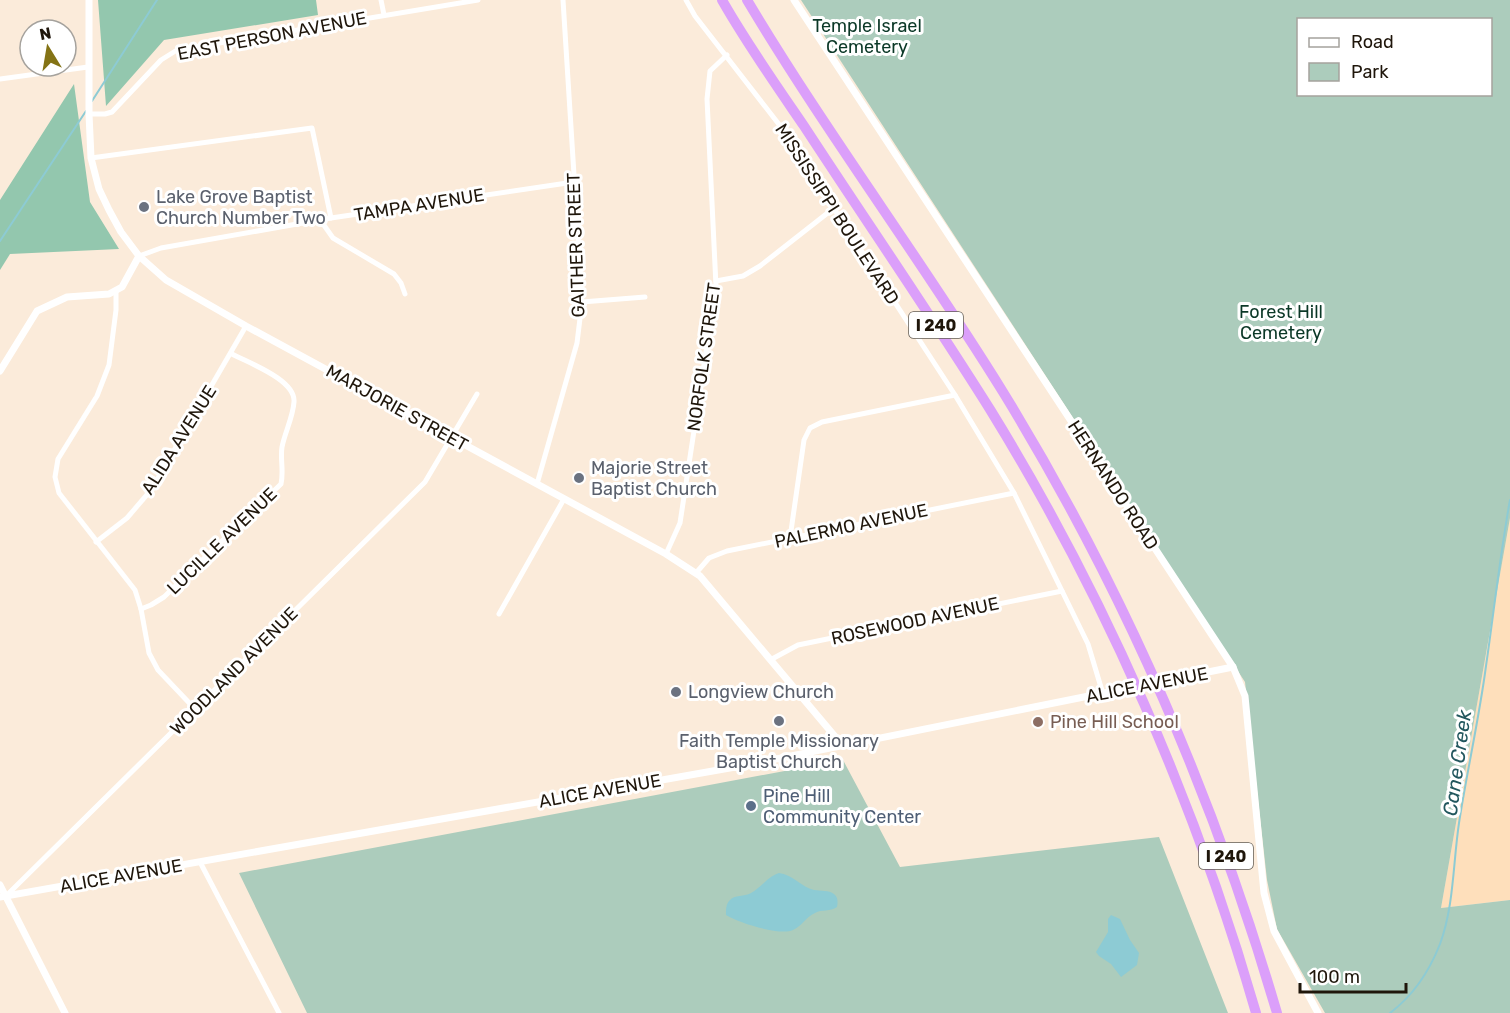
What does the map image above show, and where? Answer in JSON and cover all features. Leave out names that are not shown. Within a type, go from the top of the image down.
[{"type":"highway","name":"I 240","points":[[722,0],[992,413],[1068,546],[1145,707],[1208,862],[1256,1013]]},
{"type":"highway","name":"I 240","points":[[747,0],[1004,393],[1095,554],[1165,702],[1224,851],[1276,1013]]},
{"type":"street","name":"MARJORIE STREET","points":[[89,0],[88,67],[92,158],[99,189],[109,210],[121,232],[139,256],[166,280],[246,326],[666,554],[696,573],[729,608],[843,746]]},
{"type":"street","points":[[381,0],[384,15]]},
{"type":"street","name":"EAST PERSON AVENUE","points":[[89,114],[112,112],[161,60],[177,50],[478,0]]},
{"type":"street","name":"GAITHER STREET","points":[[537,484],[578,343],[582,302],[563,0]]},
{"type":"street","name":"MISSISSIPPI BOULEVARD","points":[[686,0],[695,16],[781,126],[955,395],[1014,493],[1088,644],[1103,694]]},
{"type":"street","name":"HERNANDO ROAD","points":[[794,0],[1233,667],[1245,696],[1264,893],[1274,931],[1318,1013]]},
{"type":"street","name":"NORFOLK STREET","points":[[666,554],[680,523],[716,281],[707,99],[710,71],[727,55]]},
{"type":"street","points":[[0,79],[88,67]]},
{"type":"street","points":[[92,158],[312,128],[331,219]]},
{"type":"street","name":"TAMPA AVENUE","points":[[139,256],[160,248],[574,182]]},
{"type":"street","points":[[716,281],[742,276],[760,266],[834,208]]},
{"type":"street","points":[[321,221],[333,238],[394,274],[405,294]]},
{"type":"street","points":[[0,371],[37,311],[67,297],[109,294],[122,287],[139,256]]},
{"type":"street","points":[[116,290],[116,310],[109,365],[97,396],[58,459],[55,477],[59,494],[135,590],[141,609],[148,653],[158,670],[195,709]]},
{"type":"street","points":[[582,302],[645,297]]},
{"type":"street","name":"ALIDA AVENUE","points":[[96,542],[127,518],[151,490],[232,354],[246,326]]},
{"type":"street","name":"LUCILLE AVENUE","points":[[141,609],[151,606],[164,597],[281,484],[284,473],[282,450],[294,403],[294,394],[290,386],[232,354]]},
{"type":"street","name":"WOODLAND AVENUE","points":[[3,897],[425,483],[477,394]]},
{"type":"street","points":[[790,538],[804,440],[810,428],[822,422],[955,395]]},
{"type":"street","name":"PALERMO AVENUE","points":[[696,573],[709,558],[717,554],[1014,493]]},
{"type":"street","points":[[499,615],[564,499]]},
{"type":"street","name":"ROSEWOOD AVENUE","points":[[772,659],[798,645],[1062,591]]},
{"type":"street","name":"ALICE AVENUE","points":[[3,897],[741,766],[1233,667]]},
{"type":"street","points":[[200,862],[279,1013]]},
{"type":"street","points":[[0,885],[3,897],[65,1013]]},
{"type":"shaded area","points":[[1510,518],[1510,900],[1441,908]]},
{"type":"green space","points":[[98,0],[316,0],[318,15],[164,40],[106,106]]},
{"type":"green space","name":"Forest Hill Cemetery","points":[[801,0],[1510,0],[1510,518],[1441,908],[1510,900],[1510,1013],[1325,1013],[1277,929],[1267,880],[1245,682]]},
{"type":"green space","points":[[74,84],[90,202],[119,249],[10,254],[0,270],[0,200]]},
{"type":"green space","points":[[843,760],[900,867],[1159,837],[1228,1013],[307,1013],[239,873]]},
{"type":"water","points":[[779,873],[814,890],[832,893],[837,898],[837,907],[815,913],[793,930],[787,931],[760,928],[726,915],[731,899],[751,893]]},
{"type":"water","points":[[1111,915],[1120,919],[1139,953],[1137,965],[1121,977],[1111,964],[1096,952],[1108,932],[1108,919]]},
{"type":"waterway","points":[[92,101],[157,0]]},
{"type":"waterway","points":[[0,241],[86,111]]},
{"type":"waterway","name":"Cane Creek","points":[[1390,1013],[1406,999],[1426,973],[1445,930],[1451,900],[1459,823],[1483,686],[1510,500]]},
{"type":"place","name":"Lake Grove Baptist Church Number Two","points":[[144,207]]},
{"type":"place","name":"Majorie Street Baptist Church","points":[[579,478]]},
{"type":"place","name":"Longview Church","points":[[676,692]]},
{"type":"place","name":"Faith Temple Missionary Baptist Church","points":[[779,721]]},
{"type":"place","name":"Pine Hill School","points":[[1038,722]]},
{"type":"place","name":"Pine Hill Community Center","points":[[751,806]]},
{"type":"park label","name":"Temple Israel Cemetery","points":[[867,36]]}]
